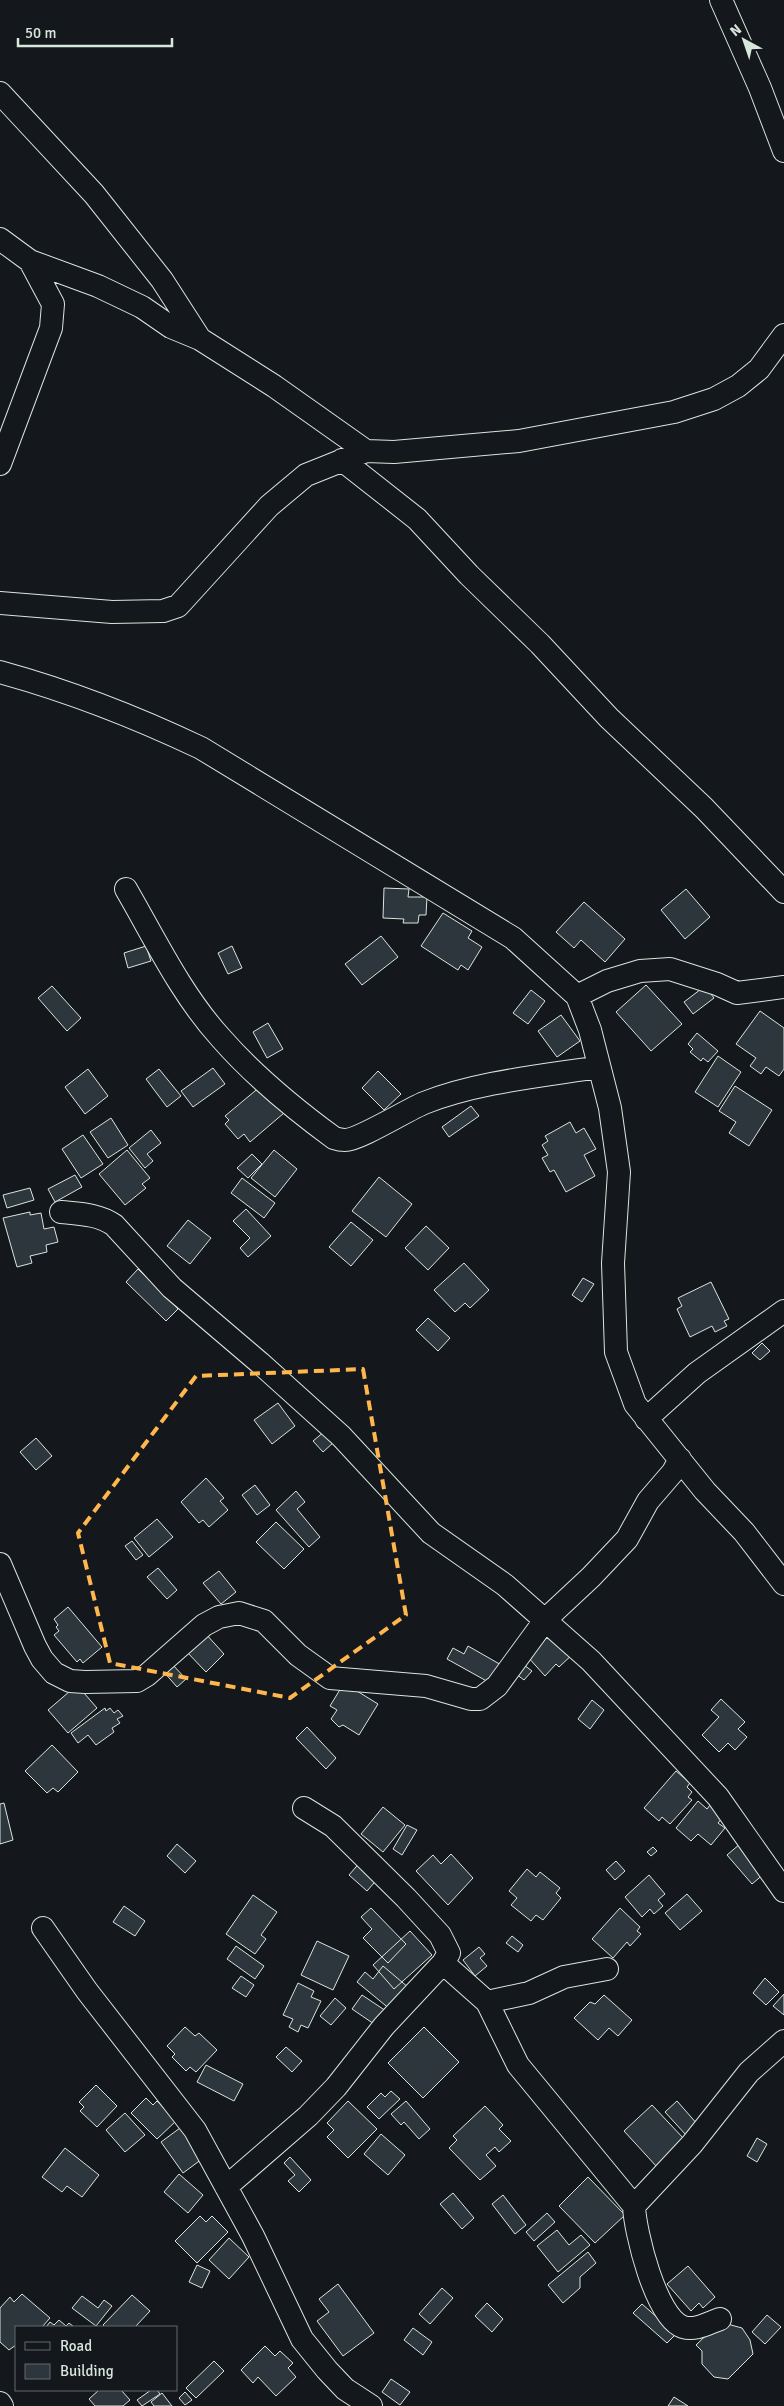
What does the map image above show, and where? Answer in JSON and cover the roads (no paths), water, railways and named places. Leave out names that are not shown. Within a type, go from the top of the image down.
[{"type":"street","points":[[721,0],[760,88],[784,151]]},
{"type":"street","points":[[0,94],[99,201],[162,280],[200,339]]},
{"type":"street","points":[[0,239],[30,261],[98,286],[142,307],[171,327],[200,339],[274,386],[366,451]]},
{"type":"street","points":[[1,456],[51,328],[53,304],[30,261]]},
{"type":"street","points":[[0,603],[112,612],[163,611],[178,606],[269,506],[306,475],[366,451],[394,452],[519,441],[674,412],[714,399],[738,386],[759,369],[784,335]]},
{"type":"street","points":[[342,460],[416,519],[468,575],[540,644],[609,718],[704,808],[784,892]]},
{"type":"street","points":[[0,672],[79,697],[153,725],[201,748],[513,938],[577,996],[590,1030],[610,1108],[619,1172],[613,1263],[616,1352],[635,1404],[705,1491],[750,1539],[784,1584]]},
{"type":"street","points":[[126,889],[182,986],[219,1036],[267,1084],[334,1138],[346,1140],[364,1134],[395,1116],[452,1094],[513,1080],[599,1067]]},
{"type":"street","points":[[577,996],[607,980],[632,973],[670,969],[717,984],[737,993],[784,987]]},
{"type":"street","points":[[61,1212],[92,1215],[105,1219],[114,1225],[172,1288],[260,1363],[341,1436],[431,1533],[505,1585],[546,1619],[630,1702],[718,1798],[784,1891]]},
{"type":"street","points":[[646,1419],[697,1373],[784,1311]]},
{"type":"street","points":[[0,1564],[42,1659],[54,1673],[70,1681],[137,1681],[147,1675],[204,1624],[219,1617],[239,1613],[264,1621],[298,1655],[330,1678],[426,1686],[471,1699],[480,1699],[497,1686],[546,1619],[591,1577],[627,1539],[648,1501],[673,1472],[680,1459]]},
{"type":"street","points":[[226,2187],[308,2116],[336,2087],[384,2026],[443,1964],[449,1953],[440,1935],[406,1898],[333,1826],[304,1808]]},
{"type":"street","points":[[43,1928],[87,1992],[195,2130],[253,2236],[302,2339],[326,2370],[345,2389],[371,2406]]},
{"type":"street","points":[[443,1964],[487,2002],[518,2065],[634,2206],[635,2227],[645,2265],[668,2314],[682,2327],[694,2329],[720,2319]]},
{"type":"street","points":[[487,2002],[529,1993],[564,1977],[607,1969]]},
{"type":"street","points":[[634,2206],[692,2144],[749,2072],[784,2041]]}]
